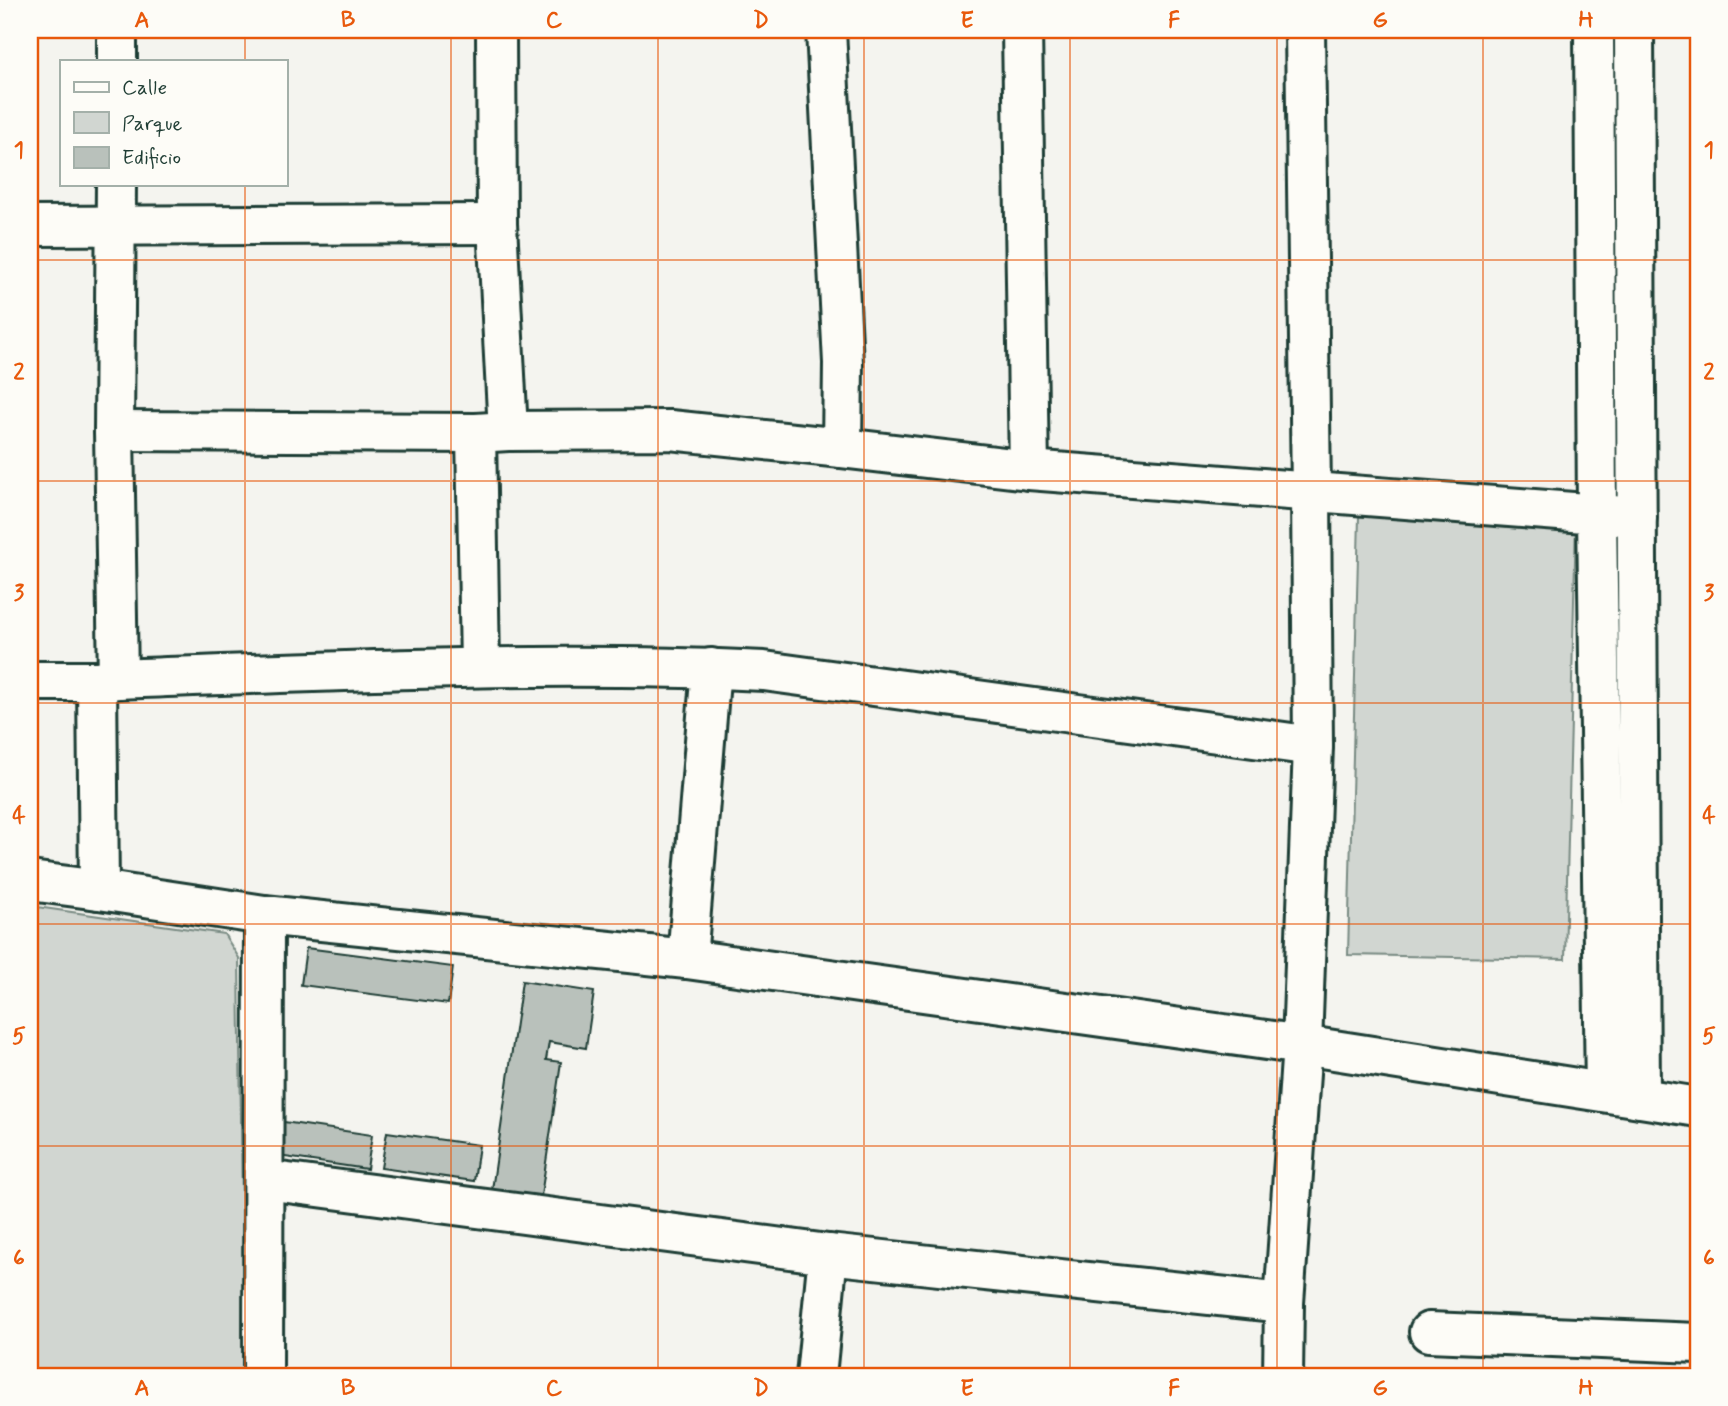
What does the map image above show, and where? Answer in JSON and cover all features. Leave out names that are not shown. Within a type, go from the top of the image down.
[{"type":"street","points":[[117,30],[117,60]]},
{"type":"street","points":[[480,666],[492,432],[497,224],[496,30]]},
{"type":"street","points":[[826,30],[843,363],[842,448]]},
{"type":"street","points":[[1022,30],[1029,470]]},
{"type":"street","points":[[1283,1376],[1284,1303],[1302,1045],[1312,746],[1305,30]]},
{"type":"street","points":[[1594,30],[1597,514],[1623,1095]]},
{"type":"street","points":[[1623,1095],[1637,517],[1634,30]]},
{"type":"street","points":[[99,890],[108,680],[116,186]]},
{"type":"street","points":[[30,226],[497,224]]},
{"type":"street","points":[[114,431],[670,430],[1029,470],[1637,517]]},
{"type":"street","points":[[30,681],[480,666],[712,668],[764,671],[1312,746]]},
{"type":"street","points":[[687,959],[712,668]]},
{"type":"street","points":[[30,881],[264,915],[687,959],[1302,1045],[1698,1107]]},
{"type":"street","points":[[262,1376],[265,1180],[264,915]]},
{"type":"street","points":[[265,1180],[828,1254],[1284,1303]]},
{"type":"street","points":[[816,1376],[828,1254]]},
{"type":"street","points":[[1429,1332],[1698,1343]]},
{"type":"green space","points":[[1359,516],[1576,521],[1565,959],[1348,955]]},
{"type":"green space","points":[[30,906],[224,934],[239,958],[244,1376],[30,1376]]},
{"type":"building","points":[[306,948],[453,967],[448,1004],[301,985]]},
{"type":"building","points":[[522,981],[594,992],[586,1048],[549,1042],[546,1060],[561,1062],[541,1196],[492,1190]]},
{"type":"building","points":[[284,1122],[372,1135],[367,1169],[278,1156]]},
{"type":"building","points":[[387,1132],[479,1145],[474,1181],[381,1168]]}]
